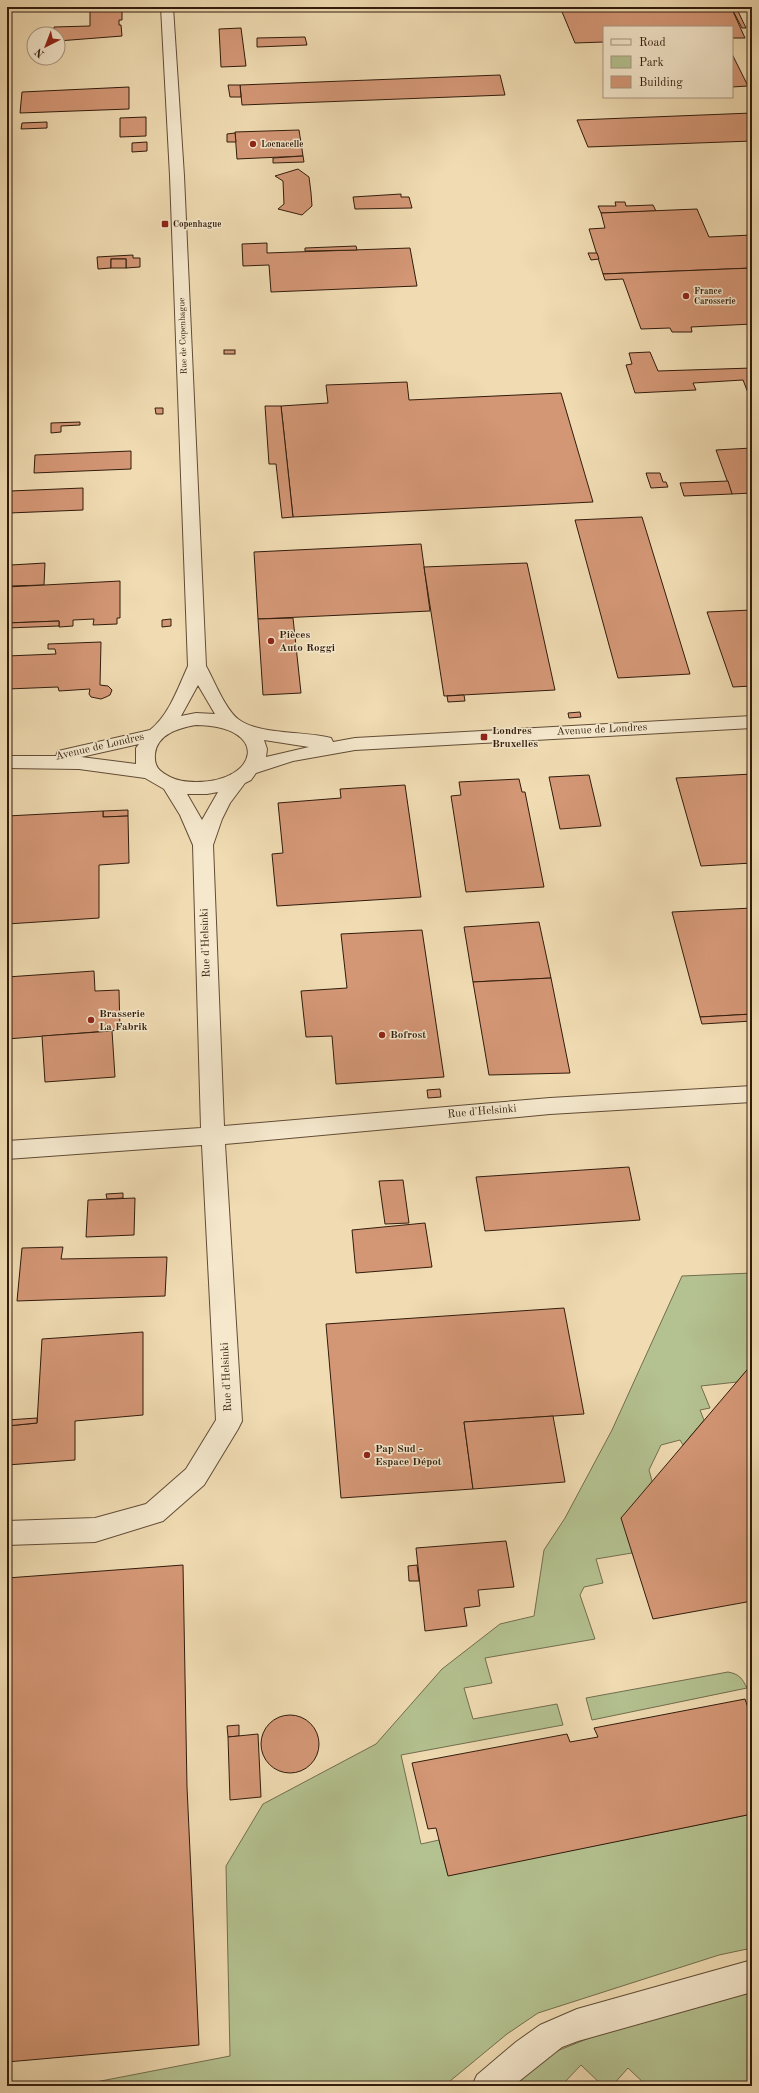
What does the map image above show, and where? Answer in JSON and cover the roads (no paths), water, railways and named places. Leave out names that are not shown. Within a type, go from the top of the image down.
[{"type":"street","name":"Rue de Copenhague","points":[[160,731],[186,692],[197,666],[177,176],[167,7]]},
{"type":"street","name":"Rue de Copenhague","points":[[197,666],[220,708],[239,727]]},
{"type":"street","points":[[212,719],[239,727],[256,743],[258,756],[253,768],[237,780],[219,787],[201,790],[171,785],[151,773],[144,762],[143,753],[147,744],[160,731],[182,721],[212,719]]},
{"type":"street","name":"Avenue de Londres","points":[[253,768],[290,756],[355,744],[752,722]]},
{"type":"street","name":"Avenue de Londres","points":[[239,727],[290,739],[355,744]]},
{"type":"street","name":"Avenue de Londres","points":[[44,760],[160,731]]},
{"type":"street","name":"Avenue de Londres","points":[[7,762],[44,760],[106,765],[151,773]]},
{"type":"street","name":"Rue d'Helsinki","points":[[203,845],[215,812],[223,797],[237,780]]},
{"type":"street","name":"Rue d'Helsinki","points":[[7,1533],[95,1530],[154,1513],[195,1477],[229,1421],[213,1136],[203,845],[190,815],[171,785]]},
{"type":"street","name":"Rue d'Helsinki","points":[[7,1150],[213,1136],[550,1106],[752,1094]]},
{"type":"street","points":[[488,2086],[527,2053],[551,2036],[577,2025],[752,1976]]},
{"type":"place","name":"Locnacelle","points":[[253,144]]},
{"type":"place","name":"Copenhague","points":[[165,224]]},
{"type":"place","name":"France Carosserie","points":[[686,296]]},
{"type":"place","name":"Pièces Auto Roggi","points":[[271,641]]},
{"type":"place","name":"Londres Bruxelles","points":[[484,737]]},
{"type":"place","name":"Brasserie La Fabrik","points":[[91,1020]]},
{"type":"place","name":"Bofrost","points":[[382,1035]]},
{"type":"place","name":"Pap Sud - Espace Dépot","points":[[367,1455]]}]
